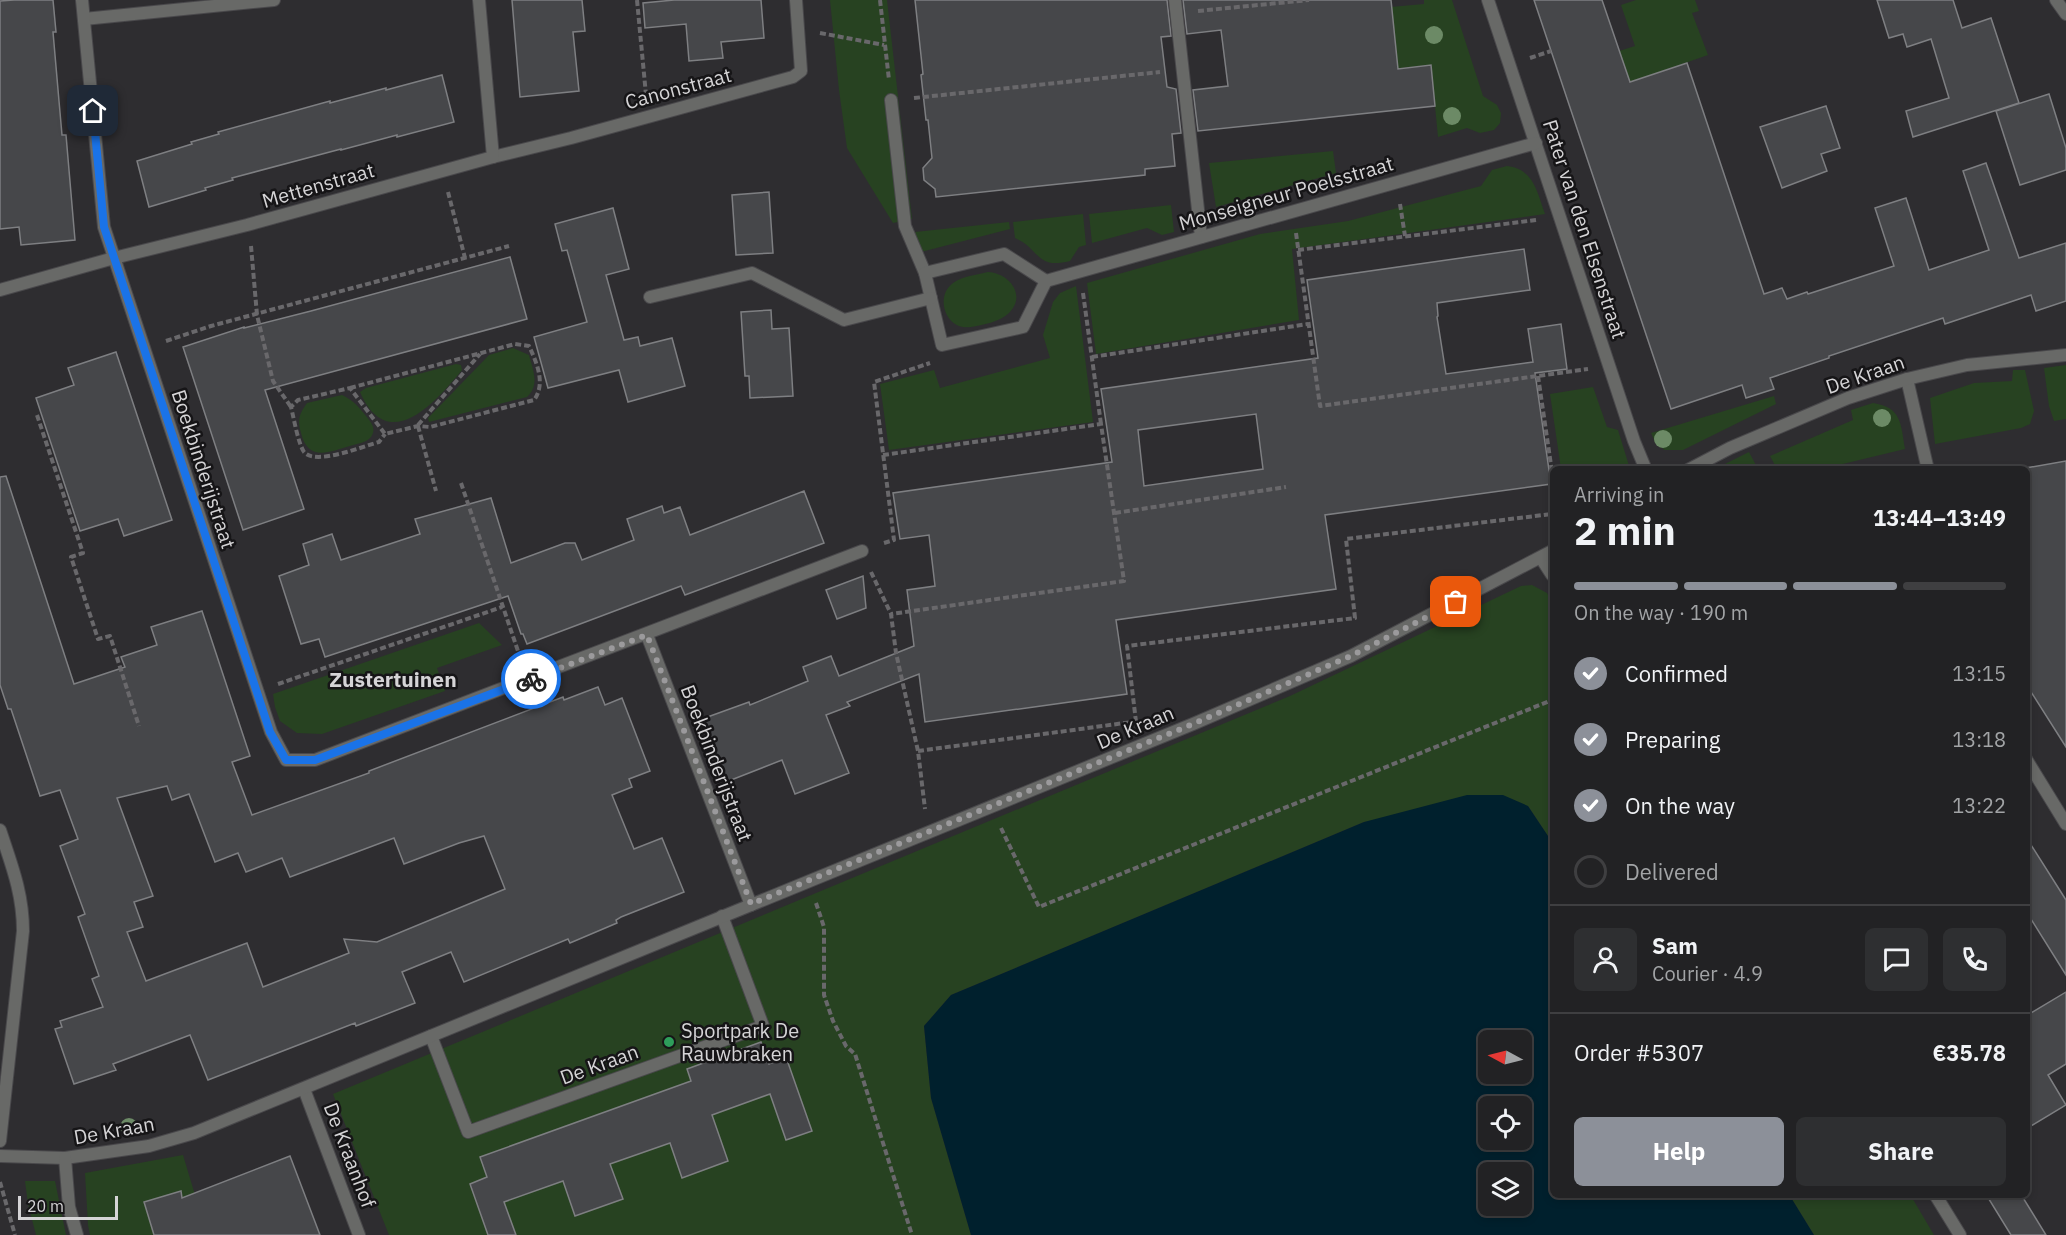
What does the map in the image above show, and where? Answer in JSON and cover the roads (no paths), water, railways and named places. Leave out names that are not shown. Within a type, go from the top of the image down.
[{"type":"street","name":"Boekbinderijstraat","points":[[82,0],[104,227],[270,732],[286,760],[315,760],[647,635],[861,551]]},
{"type":"street","points":[[84,19],[274,0]]},
{"type":"street","points":[[479,0],[494,157]]},
{"type":"street","name":"Canonstraat","points":[[494,157],[793,77],[801,71],[796,0]]},
{"type":"street","points":[[1175,0],[1201,237]]},
{"type":"street","name":"Pater van den Elsenstraat","points":[[1488,0],[1645,466]]},
{"type":"street","points":[[2056,0],[2066,14]]},
{"type":"street","points":[[891,100],[905,226],[925,273],[942,345],[1023,327],[1046,282],[1004,254],[925,273]]},
{"type":"street","name":"Monseigneur Poelsstraat","points":[[1046,282],[1536,143]]},
{"type":"street","name":"Mettenstraat","points":[[0,290],[494,157]]},
{"type":"street","points":[[650,297],[752,273],[844,320],[931,298]]},
{"type":"street","name":"De Kraan","points":[[1696,466],[1730,448],[1848,398],[1907,379],[1967,365],[2066,355]]},
{"type":"street","points":[[1907,379],[1927,466]]},
{"type":"street","name":"De Kraan","points":[[0,1156],[65,1158],[149,1146],[194,1133],[1142,746],[1351,656],[1550,552]]},
{"type":"street","points":[[1541,558],[1550,572]]},
{"type":"street","name":"Boekbinderijstraat","points":[[647,635],[751,904]]},
{"type":"street","points":[[2030,766],[2066,824]]},
{"type":"street","points":[[0,830],[18,883],[23,908],[23,932],[0,1141]]},
{"type":"street","name":"De Kraan","points":[[431,1036],[468,1132],[763,1026],[722,916]]},
{"type":"street","name":"De Kraanhof","points":[[304,1089],[359,1235]]},
{"type":"street","points":[[65,1158],[69,1207],[77,1235]]},
{"type":"street","points":[[1937,1198],[1960,1235]]},
{"type":"water","points":[[1467,795],[1503,795],[1528,806],[1550,839],[1550,1198],[1791,1198],[1814,1235],[971,1235],[931,1098],[924,1026],[951,995],[1364,822]]},
{"type":"place","name":"Sportpark De Rauwbraken","points":[[669,1042]]},
{"type":"district","name":"Zustertuinen","points":[[393,679]]}]
